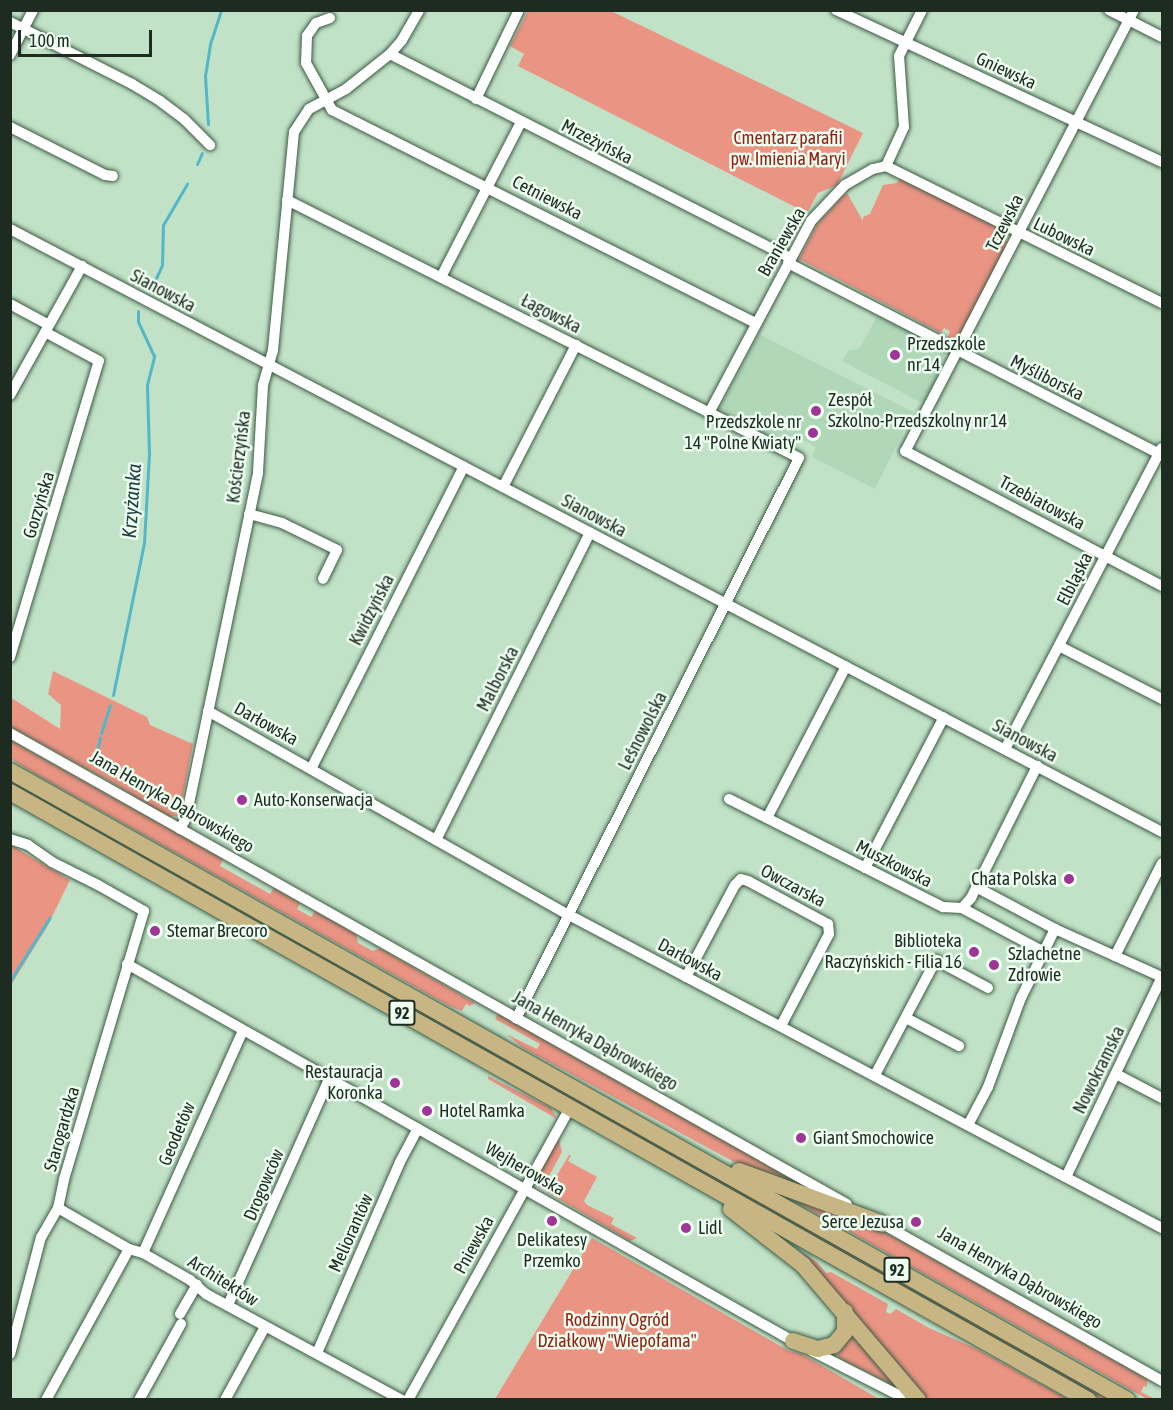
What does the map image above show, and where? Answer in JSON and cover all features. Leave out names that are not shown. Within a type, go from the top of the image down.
[{"type":"main road","points":[[10,766],[40,788]]},
{"type":"main road","name":"92","points":[[10,771],[1127,1400]]},
{"type":"main road","name":"92","points":[[10,792],[1088,1400]]},
{"type":"main road","points":[[677,1146],[794,1193],[883,1224]]},
{"type":"main road","points":[[668,1162],[803,1265],[918,1400]]},
{"type":"main road","points":[[793,1341],[818,1349],[831,1346],[845,1332],[847,1319],[845,1312]]},
{"type":"street","points":[[10,55],[33,10]]},
{"type":"street","name":"Kościerzyńska","points":[[180,829],[186,818],[258,472],[263,385],[273,350],[294,132],[309,109],[346,89],[390,54],[402,40],[419,10]]},
{"type":"street","points":[[477,99],[519,10]]},
{"type":"street","name":"Gniewska","points":[[837,10],[1162,162]]},
{"type":"street","points":[[886,166],[904,127],[899,57],[921,10]]},
{"type":"street","points":[[1109,10],[1131,15],[1162,37]]},
{"type":"street","name":"Tczewska","points":[[905,451],[1131,15]]},
{"type":"street","points":[[327,99],[306,63],[307,36],[316,23],[330,18]]},
{"type":"street","points":[[10,22],[141,89],[184,119],[210,146]]},
{"type":"street","name":"Mrzeżyńska","points":[[390,54],[790,260]]},
{"type":"street","name":"Cetniewska","points":[[327,99],[332,110],[756,323]]},
{"type":"street","points":[[441,277],[520,122]]},
{"type":"street","points":[[10,127],[105,175],[113,176]]},
{"type":"street","name":"Lubowska","points":[[886,166],[1162,303]]},
{"type":"street","name":"Braniewska","points":[[710,412],[811,221],[830,199],[859,176],[886,166]]},
{"type":"street","name":"Łagowska","points":[[287,200],[799,458]]},
{"type":"street","name":"Sianowska","points":[[10,229],[1162,832]]},
{"type":"street","name":"Myśliborska","points":[[790,260],[958,350],[1161,452]]},
{"type":"street","points":[[10,395],[82,266]]},
{"type":"street","points":[[10,304],[47,329]]},
{"type":"street","name":"Gorzyńska","points":[[10,657],[99,361],[47,329]]},
{"type":"street","points":[[503,487],[576,345]]},
{"type":"street","name":"Trzebiatowska","points":[[905,451],[1162,586]]},
{"type":"street","name":"Elbląska","points":[[1005,749],[1046,659],[1059,646],[1161,452]]},
{"type":"street","name":"Leśnowolska","points":[[516,1019],[799,458]]},
{"type":"street","name":"Kwidzyńska","points":[[311,769],[464,466]]},
{"type":"street","points":[[249,513],[282,523],[338,550],[323,579]]},
{"type":"street","name":"Malborska","points":[[436,840],[590,532]]},
{"type":"street","points":[[1059,646],[1162,699]]},
{"type":"street","points":[[767,818],[846,666]]},
{"type":"street","name":"Darłowska","points":[[208,711],[569,915],[1162,1228]]},
{"type":"street","points":[[865,868],[944,717]]},
{"type":"street","name":"Jana Henryka Dąbrowskiego","points":[[10,733],[1162,1381]]},
{"type":"street","points":[[962,908],[976,887],[1037,766]]},
{"type":"street","name":"Muszkowska","points":[[729,800],[943,907],[956,910],[962,908],[1044,952]]},
{"type":"street","name":"Starogardzka","points":[[10,839],[28,845],[52,862],[144,911],[64,1180],[58,1208],[41,1237],[10,1354]]},
{"type":"street","points":[[1115,956],[1162,863]]},
{"type":"street","name":"Owczarska","points":[[686,977],[735,885],[741,879],[748,880],[828,924],[829,934],[781,1026]]},
{"type":"street","points":[[976,887],[1055,929],[1162,977]]},
{"type":"street","points":[[968,1125],[988,1087],[1021,998],[1055,929]]},
{"type":"street","points":[[875,1076],[936,960],[988,988]]},
{"type":"street","name":"Wejherowska","points":[[127,964],[793,1341],[908,1400]]},
{"type":"street","name":"Nowokramska","points":[[1066,1177],[1162,977]]},
{"type":"street","points":[[906,1018],[959,1046]]},
{"type":"street","name":"Geodetów","points":[[143,1253],[243,1030]]},
{"type":"street","points":[[1116,1074],[1162,1098]]},
{"type":"street","name":"Drogowców","points":[[228,1305],[330,1077]]},
{"type":"street","name":"Pniewska","points":[[408,1400],[570,1108]]},
{"type":"street","name":"Meliorantów","points":[[317,1353],[400,1162],[418,1128]]},
{"type":"street","name":"Architektów","points":[[58,1208],[129,1249],[143,1253],[197,1285],[206,1294],[265,1327],[402,1400]]},
{"type":"street","points":[[46,1400],[129,1249]]},
{"type":"street","points":[[139,1400],[197,1285]]},
{"type":"street","points":[[225,1400],[265,1327]]},
{"type":"shaded area","name":"Przedszkole nr 14","points":[[879,313],[947,349],[938,367],[943,369],[927,400],[920,402],[842,361],[849,350],[859,349]]},
{"type":"shaded area","name":"Zespół Szkolno-Przedszkolny nr 14","points":[[759,334],[913,412],[875,489],[812,457],[816,447],[795,436],[789,446],[719,410]]},
{"type":"green space","name":"Cmentarz parafii pw. Imienia Maryi","points":[[528,11],[611,11],[863,133],[837,185],[818,193],[807,213],[518,66],[524,54],[510,46]]},
{"type":"green space","points":[[900,177],[1006,232],[1007,247],[961,337],[951,339],[948,337],[950,331],[944,328],[941,333],[799,259],[818,223],[847,193],[863,221],[863,217],[870,214],[883,185],[897,183]]},
{"type":"green space","points":[[53,671],[147,717],[150,725],[193,744],[179,816],[168,817],[116,785],[11,727],[10,697],[60,729],[61,705],[48,694]]},
{"type":"green space","points":[[10,740],[223,859],[220,866],[270,894],[274,888],[300,903],[297,909],[311,917],[315,911],[356,934],[358,943],[373,951],[380,948],[475,1003],[470,1006],[466,1004],[462,1011],[449,1006],[35,774],[11,759]]},
{"type":"green space","points":[[11,777],[1115,1399],[1100,1399],[790,1226],[11,787]]},
{"type":"green space","points":[[11,845],[70,880],[47,927],[11,985]]},
{"type":"green space","points":[[498,1014],[820,1196],[738,1164],[523,1048],[506,1034],[537,1049],[540,1044],[495,1019]]},
{"type":"green space","points":[[488,1076],[551,1108],[557,1119],[488,1079]]},
{"type":"green space","points":[[558,1136],[562,1152],[542,1189],[532,1182]]},
{"type":"green space","points":[[571,1155],[568,1161],[597,1177],[584,1201],[587,1205],[614,1218],[611,1224],[637,1238],[630,1241],[547,1192]]},
{"type":"green space","points":[[775,1190],[884,1232],[903,1242],[1147,1379],[1147,1387],[1144,1386],[1141,1392],[1155,1399],[1147,1399]]},
{"type":"green space","name":"Rodzinny Ogród Działkowy \"Wiepofama\"","points":[[592,1238],[789,1351],[802,1354],[879,1399],[495,1399]]},
{"type":"green space","points":[[802,1255],[817,1262],[826,1273],[831,1272],[888,1304],[886,1312],[890,1314],[896,1309],[929,1328],[977,1349],[1068,1399],[926,1399]]},
{"type":"green space","points":[[851,1326],[910,1394],[839,1358],[837,1353]]},
{"type":"waterway","name":"Krzyżanka","points":[[208,124],[205,76],[210,44],[221,10]]},
{"type":"waterway","name":"Krzyżanka","points":[[197,164],[202,153]]},
{"type":"waterway","name":"Krzyżanka","points":[[150,291],[162,265],[163,225],[187,184]]},
{"type":"waterway","name":"Krzyżanka","points":[[113,695],[144,543],[149,454],[147,385],[154,356],[138,321],[138,311]]},
{"type":"waterway","name":"Krzyżanka","points":[[101,733],[110,705]]},
{"type":"waterway","name":"Krzyżanka","points":[[95,757],[100,738]]},
{"type":"waterway","name":"Krzyżanka","points":[[10,981],[50,917]]},
{"type":"place","name":"Przedszkole nr 14","points":[[895,355]]},
{"type":"place","name":"Zespół Szkolno-Przedszkolny nr 14","points":[[816,411]]},
{"type":"place","name":"Przedszkole nr 14 \"Polne Kwiaty\"","points":[[813,433]]},
{"type":"place","name":"Auto-Konserwacja","points":[[242,800]]},
{"type":"place","name":"Chata Polska","points":[[1069,879]]},
{"type":"place","name":"Stemar Brecoro","points":[[155,931]]},
{"type":"place","name":"Biblioteka Raczyńskich - Filia 16","points":[[974,952]]},
{"type":"place","name":"Szlachetne Zdrowie","points":[[994,965]]},
{"type":"place","name":"Restauracja Koronka","points":[[395,1083]]},
{"type":"place","name":"Hotel Ramka","points":[[427,1111]]},
{"type":"place","name":"Giant Smochowice","points":[[801,1138]]},
{"type":"place","name":"Delikatesy Przemko","points":[[552,1221]]},
{"type":"place","name":"Serce Jezusa","points":[[916,1222]]},
{"type":"place","name":"Lidl","points":[[686,1228]]}]
